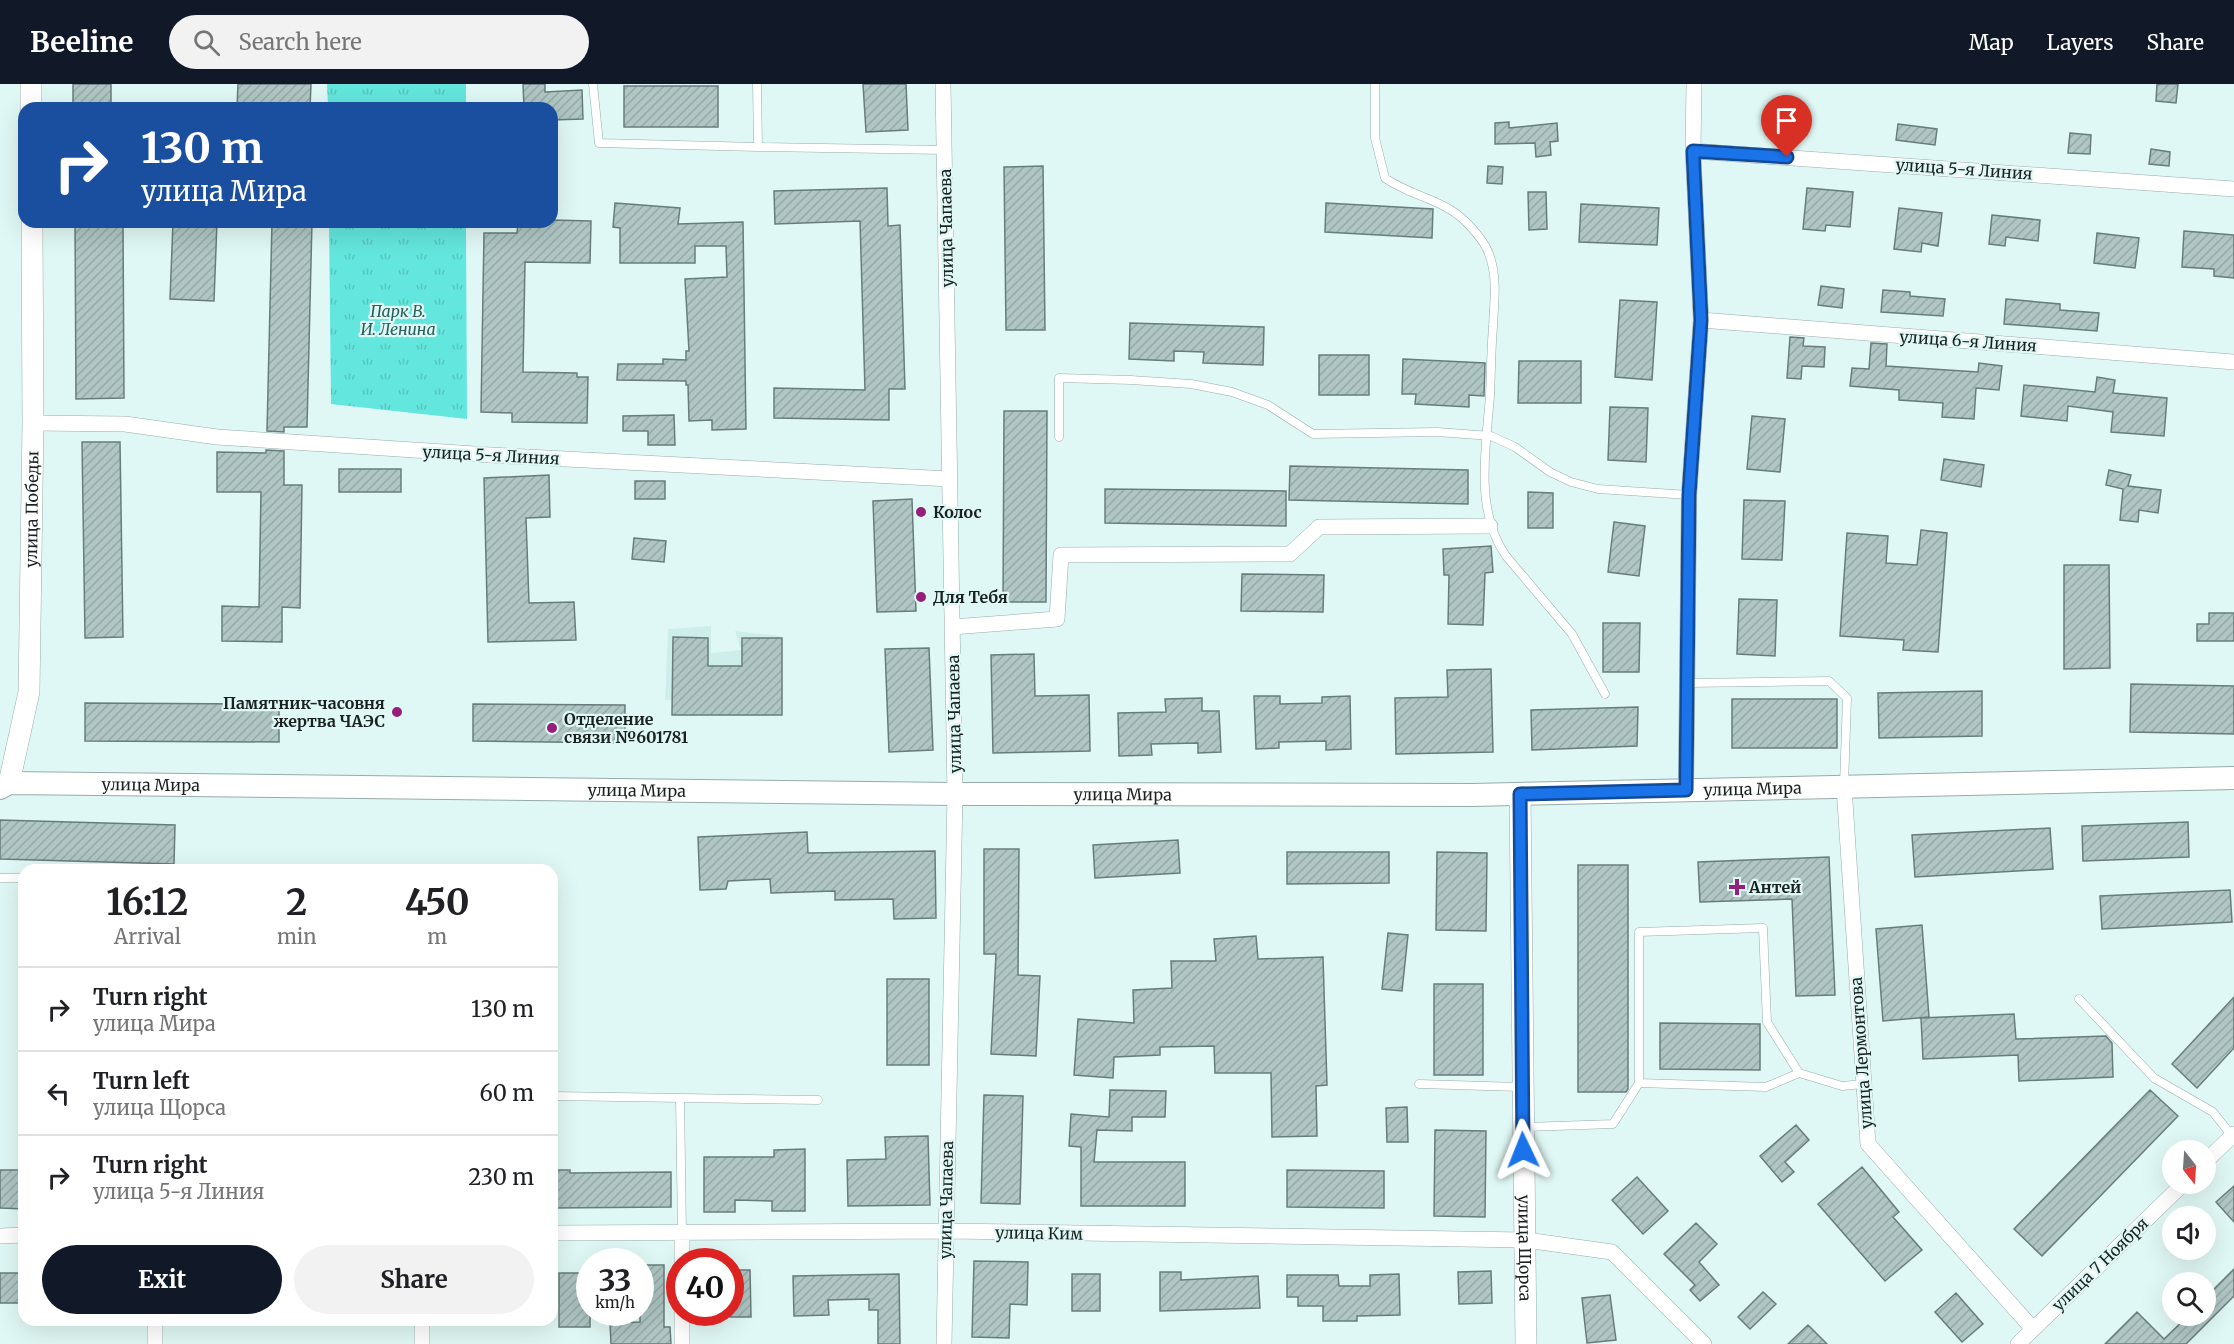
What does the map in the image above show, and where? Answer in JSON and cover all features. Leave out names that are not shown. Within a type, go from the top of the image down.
[{"type":"main road","points":[[30,84],[31,102]]},
{"type":"main road","name":"улица Победы","points":[[4,785],[29,692],[33,423],[32,228]]},
{"type":"main road","name":"улица Мира","points":[[4,785],[955,794],[1520,794],[2234,778]]},
{"type":"main road","name":"улица Щорса","points":[[1520,794],[1526,1344]]},
{"type":"street","name":"улица Чапаева","points":[[943,84],[955,794],[944,1344]]},
{"type":"street","points":[[1686,790],[1689,495],[1701,320],[1693,151],[1694,84]]},
{"type":"street","name":"улица 5-я Линия","points":[[1693,151],[2234,189]]},
{"type":"street","name":"улица 6-я Линия","points":[[1701,320],[2234,362]]},
{"type":"street","name":"улица 5-я Линия","points":[[33,423],[125,424],[217,437],[454,453],[950,479]]},
{"type":"street","points":[[952,627],[1057,619],[1061,555],[1290,554],[1319,527],[1491,526]]},
{"type":"street","name":"улица Лермонтова","points":[[1844,787],[1868,1144],[2033,1329]]},
{"type":"street","points":[[2216,1152],[2233,1136]]},
{"type":"street","name":"улица 7 Ноября","points":[[2018,1344],[2173,1194]]},
{"type":"street","name":"улица Ким","points":[[558,1233],[946,1231],[1526,1240],[1612,1252],[1704,1344]]},
{"type":"street","points":[[682,1232],[682,1248]]},
{"type":"street","points":[[0,1236],[18,1235]]},
{"type":"street","points":[[155,1326],[155,1344]]},
{"type":"street","points":[[422,1326],[423,1344]]},
{"type":"street","points":[[682,1326],[682,1344]]},
{"type":"lane","points":[[593,84],[599,143],[945,150]]},
{"type":"lane","points":[[757,84],[758,147]]},
{"type":"lane","points":[[1375,84],[1375,138],[1385,178],[1408,192],[1438,203],[1465,221],[1484,243],[1490,255],[1496,293],[1485,436],[1486,501],[1498,545],[1572,634],[1605,694]]},
{"type":"lane","points":[[1059,437],[1059,378],[1191,384],[1232,392],[1268,405],[1313,435],[1425,432],[1491,436],[1515,447],[1550,472],[1571,482],[1616,491],[1689,495]]},
{"type":"lane","points":[[1688,683],[1829,681],[1847,698],[1844,787]]},
{"type":"lane","points":[[0,878],[18,878]]},
{"type":"lane","points":[[1522,1127],[1613,1124],[1639,1083],[1639,932],[1763,928],[1767,1022],[1799,1073]]},
{"type":"lane","points":[[2079,999],[2154,1078],[2212,1112],[2233,1136]]},
{"type":"lane","points":[[1639,1083],[1766,1087],[1799,1073],[1842,1086],[1863,1084]]},
{"type":"lane","points":[[1419,1084],[1522,1087]]},
{"type":"lane","points":[[558,1096],[818,1100]]},
{"type":"lane","points":[[680,1098],[682,1232]]},
{"type":"shaded area","points":[[711,626],[711,653],[741,650],[735,631],[780,636],[779,702],[665,700],[668,629]]},
{"type":"green space","points":[[327,84],[466,84],[466,102],[328,102]]},
{"type":"green space","name":"Парк В. И. Ленина","points":[[329,228],[466,228],[467,419],[331,404]]},
{"type":"building","points":[[73,84],[111,84],[111,102],[73,102]]},
{"type":"building","points":[[238,84],[311,84],[310,102],[237,102]]},
{"type":"building","points":[[523,84],[545,84],[545,92],[582,90],[583,119],[558,120],[558,102],[524,102]]},
{"type":"building","points":[[863,84],[906,84],[908,130],[866,132]]},
{"type":"building","points":[[2157,84],[2178,84],[2176,103],[2156,101]]},
{"type":"building","points":[[624,86],[718,86],[718,127],[624,127]]},
{"type":"building","points":[[1509,122],[1509,128],[1557,123],[1558,141],[1550,142],[1551,155],[1536,157],[1535,143],[1495,144],[1495,123]]},
{"type":"building","points":[[1898,124],[1937,129],[1935,145],[1896,140]]},
{"type":"building","points":[[2070,133],[2091,135],[2090,154],[2068,153]]},
{"type":"building","points":[[2151,149],[2170,152],[2169,166],[2149,164]]},
{"type":"building","points":[[1043,166],[1045,330],[1006,330],[1004,167]]},
{"type":"building","points":[[1488,166],[1503,167],[1502,184],[1487,183]]},
{"type":"building","points":[[887,188],[888,226],[900,225],[905,389],[889,389],[889,420],[774,418],[774,388],[865,390],[860,221],[775,224],[774,191]]},
{"type":"building","points":[[1807,188],[1853,192],[1850,227],[1826,225],[1825,231],[1803,229]]},
{"type":"building","points":[[1528,192],[1546,192],[1547,229],[1529,230]]},
{"type":"building","points":[[615,203],[680,208],[678,224],[743,222],[746,429],[712,430],[712,420],[689,421],[686,381],[617,380],[618,364],[663,364],[663,359],[686,360],[686,351],[689,351],[685,279],[727,277],[726,246],[695,246],[695,263],[620,263],[620,228],[613,227]]},
{"type":"building","points":[[1326,203],[1433,209],[1432,238],[1325,232]]},
{"type":"building","points":[[1581,204],[1659,208],[1657,245],[1579,242]]},
{"type":"building","points":[[1899,208],[1942,213],[1938,246],[1922,243],[1921,252],[1894,249]]},
{"type":"building","points":[[1992,215],[2040,220],[2038,241],[2006,237],[2005,246],[1989,244]]},
{"type":"building","points":[[558,220],[591,221],[590,263],[525,262],[523,372],[577,373],[577,377],[588,377],[587,423],[512,422],[512,413],[481,412],[484,233],[517,233],[517,228],[558,228]]},
{"type":"building","points":[[75,228],[123,228],[124,398],[76,399]]},
{"type":"building","points":[[173,228],[217,228],[214,301],[170,299]]},
{"type":"building","points":[[272,228],[312,228],[307,427],[284,427],[284,432],[267,431]]},
{"type":"building","points":[[2184,231],[2234,235],[2234,278],[2214,276],[2214,269],[2182,267]]},
{"type":"building","points":[[2097,233],[2139,238],[2135,268],[2094,263]]},
{"type":"building","points":[[1821,286],[1844,289],[1842,308],[1818,305]]},
{"type":"building","points":[[1883,290],[1910,292],[1910,296],[1945,299],[1943,316],[1881,312]]},
{"type":"building","points":[[2006,299],[2060,304],[2060,310],[2099,313],[2097,331],[2004,324]]},
{"type":"building","points":[[1620,300],[1657,302],[1652,380],[1615,377]]},
{"type":"building","points":[[1130,323],[1264,327],[1263,365],[1203,363],[1204,352],[1174,351],[1174,361],[1129,359]]},
{"type":"building","points":[[1790,337],[1804,338],[1803,346],[1825,347],[1824,367],[1802,366],[1801,379],[1787,378]]},
{"type":"building","points":[[1871,343],[1887,344],[1886,366],[1978,372],[1979,363],[2002,366],[1999,390],[1976,388],[1974,419],[1942,417],[1943,403],[1899,400],[1899,390],[1850,386],[1852,368],[1869,369]]},
{"type":"building","points":[[1319,355],[1369,355],[1369,395],[1319,395]]},
{"type":"building","points":[[1403,359],[1485,363],[1484,396],[1469,395],[1469,407],[1415,404],[1416,394],[1402,394]]},
{"type":"building","points":[[1519,361],[1581,361],[1581,403],[1518,403]]},
{"type":"building","points":[[2097,377],[2115,380],[2113,393],[2167,398],[2164,436],[2111,432],[2113,412],[2068,406],[2067,421],[2021,416],[2024,385],[2095,392]]},
{"type":"building","points":[[1610,407],[1648,408],[1646,462],[1608,460]]},
{"type":"building","points":[[1004,411],[1047,411],[1046,602],[1003,602]]},
{"type":"building","points":[[674,415],[675,445],[648,445],[648,431],[623,431],[623,416]]},
{"type":"building","points":[[1752,416],[1785,419],[1780,472],[1747,469]]},
{"type":"building","points":[[82,442],[120,442],[123,637],[85,638]]},
{"type":"building","points":[[266,450],[284,451],[284,485],[302,485],[300,608],[282,607],[282,642],[222,641],[222,606],[259,607],[261,492],[217,492],[217,452],[266,453]]},
{"type":"building","points":[[1944,459],[1984,465],[1981,487],[1941,480]]},
{"type":"building","points":[[1290,466],[1468,470],[1468,504],[1289,500]]},
{"type":"building","points":[[339,469],[401,469],[401,492],[339,492]]},
{"type":"building","points":[[2109,470],[2131,475],[2128,486],[2161,490],[2158,513],[2139,510],[2138,522],[2120,520],[2123,489],[2106,485]]},
{"type":"building","points":[[549,475],[550,517],[526,518],[529,603],[574,602],[576,640],[488,642],[484,478]]},
{"type":"building","points":[[635,481],[665,481],[665,499],[635,499]]},
{"type":"building","points":[[1105,489],[1286,491],[1286,526],[1105,523]]},
{"type":"building","points":[[1528,492],[1553,493],[1553,528],[1528,528]]},
{"type":"building","points":[[912,499],[916,611],[877,612],[873,501]]},
{"type":"building","points":[[1744,500],[1785,501],[1782,560],[1742,559]]},
{"type":"building","points":[[1614,522],[1645,526],[1639,576],[1608,572]]},
{"type":"building","points":[[1921,530],[1947,533],[1938,652],[1903,650],[1904,640],[1840,636],[1847,533],[1888,536],[1886,563],[1917,565]]},
{"type":"building","points":[[634,538],[666,541],[664,562],[632,559]]},
{"type":"building","points":[[1491,546],[1493,572],[1485,573],[1483,625],[1448,624],[1449,575],[1444,575],[1443,549]]},
{"type":"building","points":[[2064,565],[2109,565],[2110,668],[2064,669]]},
{"type":"building","points":[[1242,574],[1324,575],[1323,612],[1241,611]]},
{"type":"building","points":[[1739,599],[1777,600],[1775,656],[1737,654]]},
{"type":"building","points":[[2209,613],[2234,613],[2234,641],[2197,641],[2197,624],[2209,624]]},
{"type":"building","points":[[1603,623],[1640,623],[1639,672],[1603,672]]},
{"type":"building","points":[[673,637],[708,638],[708,666],[742,666],[742,638],[782,638],[782,715],[672,715]]},
{"type":"building","points":[[929,648],[933,750],[889,752],[885,649]]},
{"type":"building","points":[[1034,654],[1035,696],[1089,695],[1090,751],[993,753],[991,655]]},
{"type":"building","points":[[1491,669],[1493,752],[1396,754],[1395,698],[1448,697],[1447,670]]},
{"type":"building","points":[[2131,684],[2234,686],[2234,734],[2130,732]]},
{"type":"building","points":[[1982,691],[1982,736],[1879,738],[1878,693]]},
{"type":"building","points":[[1254,696],[1280,696],[1280,704],[1322,703],[1322,697],[1350,696],[1351,749],[1326,750],[1326,741],[1279,742],[1279,748],[1256,749]]},
{"type":"building","points":[[1202,698],[1202,711],[1219,711],[1221,752],[1198,753],[1198,743],[1151,744],[1152,755],[1119,756],[1118,713],[1166,712],[1165,699]]},
{"type":"building","points":[[1732,699],[1837,699],[1837,748],[1732,748]]},
{"type":"building","points":[[85,703],[279,704],[279,742],[85,741]]},
{"type":"building","points":[[473,704],[625,705],[625,743],[473,741]]},
{"type":"building","points":[[1638,707],[1637,746],[1532,750],[1531,710]]},
{"type":"building","points":[[0,820],[175,825],[174,864],[0,859]]},
{"type":"building","points":[[2188,822],[2189,857],[2083,861],[2082,826]]},
{"type":"building","points":[[2050,828],[2053,869],[1915,877],[1912,835]]},
{"type":"building","points":[[807,832],[808,853],[935,851],[936,918],[894,919],[893,899],[835,900],[835,891],[771,893],[770,879],[728,881],[726,889],[700,890],[698,837]]},
{"type":"building","points":[[1178,840],[1180,873],[1095,878],[1093,845]]},
{"type":"building","points":[[984,849],[1019,849],[1018,975],[1040,976],[1036,1056],[991,1054],[996,954],[984,954]]},
{"type":"building","points":[[1287,852],[1389,852],[1389,883],[1287,884]]},
{"type":"building","points":[[1437,852],[1487,853],[1486,931],[1436,930]]},
{"type":"building","points":[[1829,857],[1835,995],[1796,996],[1792,899],[1700,902],[1698,862]]},
{"type":"building","points":[[1578,865],[1628,865],[1628,1089],[1626,1092],[1578,1092]]},
{"type":"building","points":[[2230,890],[2232,922],[2102,929],[2100,896]]},
{"type":"building","points":[[1922,925],[1929,1017],[1883,1021],[1876,929]]},
{"type":"building","points":[[1388,933],[1408,935],[1402,991],[1382,989]]},
{"type":"building","points":[[1256,936],[1258,959],[1323,957],[1327,1085],[1316,1086],[1317,1136],[1272,1137],[1271,1073],[1215,1073],[1214,1046],[1160,1047],[1160,1055],[1114,1057],[1113,1078],[1074,1075],[1078,1019],[1134,1023],[1133,990],[1172,988],[1171,961],[1216,961],[1214,939]]},
{"type":"building","points":[[887,979],[929,979],[929,1065],[887,1065]]},
{"type":"building","points":[[1434,984],[1483,984],[1483,1075],[1434,1075]]},
{"type":"building","points":[[2234,997],[2234,1048],[2197,1088],[2172,1064]]},
{"type":"building","points":[[2014,1014],[2016,1039],[2106,1036],[2112,1043],[2113,1077],[2019,1081],[2018,1055],[1923,1059],[1921,1018]]},
{"type":"building","points":[[1660,1023],[1760,1024],[1760,1070],[1660,1069]]},
{"type":"building","points":[[1110,1090],[1166,1091],[1165,1117],[1132,1117],[1132,1131],[1097,1130],[1094,1162],[1185,1162],[1185,1206],[1081,1206],[1081,1147],[1069,1146],[1071,1114],[1109,1117]]},
{"type":"building","points":[[2150,1090],[2178,1116],[2042,1256],[2014,1229]]},
{"type":"building","points":[[984,1095],[1023,1096],[1020,1204],[981,1203]]},
{"type":"building","points":[[1407,1107],[1408,1142],[1387,1142],[1386,1108]]},
{"type":"building","points":[[1796,1125],[1809,1140],[1785,1162],[1794,1172],[1782,1182],[1760,1156]]},
{"type":"building","points":[[1435,1130],[1486,1131],[1485,1217],[1434,1216]]},
{"type":"building","points":[[928,1136],[930,1205],[848,1206],[847,1160],[886,1159],[885,1137]]},
{"type":"building","points":[[805,1149],[805,1211],[772,1211],[772,1201],[735,1200],[735,1212],[704,1212],[704,1157],[774,1157],[774,1150]]},
{"type":"building","points":[[1862,1167],[1899,1212],[1893,1217],[1922,1250],[1885,1281],[1818,1204]]},
{"type":"building","points":[[0,1170],[18,1170],[18,1209],[0,1208]]},
{"type":"building","points":[[558,1170],[570,1170],[570,1173],[671,1172],[671,1207],[558,1208]]},
{"type":"building","points":[[1287,1170],[1384,1171],[1384,1208],[1287,1207]]},
{"type":"building","points":[[1637,1177],[1668,1211],[1643,1234],[1612,1200]]},
{"type":"building","points":[[2234,1186],[2234,1222],[2216,1202]]},
{"type":"building","points":[[1696,1223],[1717,1244],[1699,1262],[1719,1285],[1700,1301],[1690,1290],[1695,1285],[1664,1254]]},
{"type":"building","points":[[974,1261],[1028,1262],[1027,1305],[1010,1304],[1009,1338],[972,1337]]},
{"type":"building","points":[[654,1265],[664,1265],[664,1327],[670,1327],[671,1344],[611,1344],[610,1326],[654,1326]]},
{"type":"building","points":[[2234,1269],[2234,1296],[2216,1314],[2216,1287]]},
{"type":"building","points":[[744,1270],[750,1270],[751,1317],[744,1317]]},
{"type":"building","points":[[1491,1271],[1492,1303],[1459,1304],[1458,1272]]},
{"type":"building","points":[[1160,1272],[1181,1272],[1181,1280],[1258,1276],[1260,1308],[1160,1311]]},
{"type":"building","points":[[0,1273],[18,1273],[18,1303],[0,1303]]},
{"type":"building","points":[[559,1273],[576,1273],[576,1326],[590,1327],[559,1327]]},
{"type":"building","points":[[899,1274],[900,1344],[878,1344],[878,1310],[869,1310],[869,1299],[828,1300],[829,1315],[794,1316],[793,1276]]},
{"type":"building","points":[[1072,1274],[1100,1274],[1100,1311],[1072,1311]]},
{"type":"building","points":[[1399,1274],[1400,1315],[1357,1316],[1357,1321],[1323,1321],[1323,1306],[1298,1306],[1298,1297],[1287,1297],[1287,1275],[1338,1275],[1339,1286],[1370,1286],[1370,1275]]},
{"type":"building","points":[[1763,1292],[1776,1304],[1750,1329],[1738,1317]]},
{"type":"building","points":[[1956,1293],[1983,1324],[1962,1342],[1935,1312]]},
{"type":"building","points":[[1610,1295],[1616,1340],[1587,1343],[1582,1298]]},
{"type":"building","points":[[2137,1312],[2164,1339],[2178,1326],[2204,1326],[2186,1344],[2105,1344]]},
{"type":"building","points":[[1808,1325],[1827,1344],[1788,1344]]},
{"type":"place","name":"Колос","points":[[921,512]]},
{"type":"place","name":"Для Тебя","points":[[921,597]]},
{"type":"place","name":"Памятник-часовня жертва ЧАЭС","points":[[397,712]]},
{"type":"place","name":"Отделение связи №601781","points":[[552,728]]},
{"type":"place","name":"Антей","points":[[1737,887]]},
{"type":"route","points":[[1523,1150],[1520,794],[1686,790],[1689,495],[1701,320],[1693,151],[1787,157]]}]
